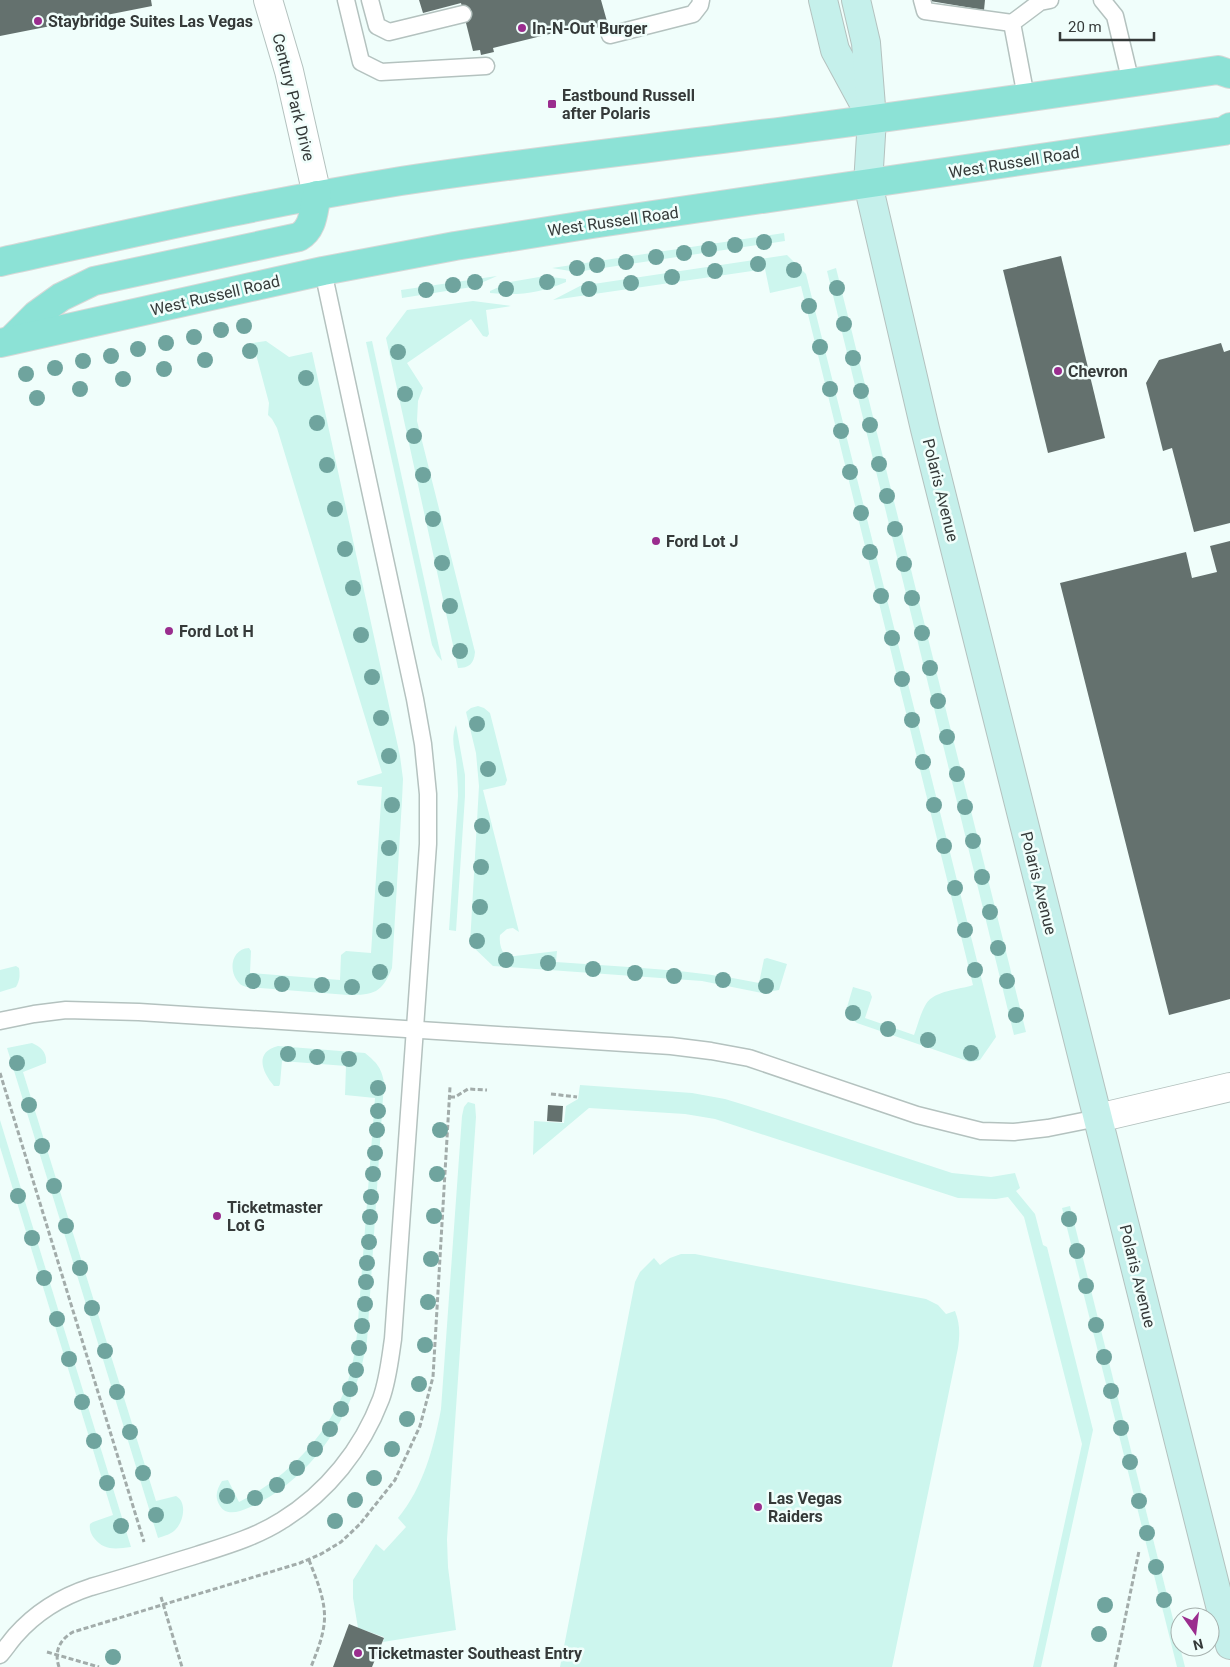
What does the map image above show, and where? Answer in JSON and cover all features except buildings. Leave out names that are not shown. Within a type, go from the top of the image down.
[{"type":"main road","points":[[0,262],[317,195],[510,165],[872,119],[1218,70],[1230,74]]},
{"type":"main road","name":"West Russell Road","points":[[6,342],[323,271],[454,246],[582,225],[1224,131],[1230,127]]},
{"type":"main road","points":[[6,342],[36,315],[61,297],[94,281],[299,237],[307,231],[312,222],[317,195]]},
{"type":"street","name":"Century Park Drive","points":[[268,0],[288,71],[317,195]]},
{"type":"street","points":[[824,0],[835,50],[872,119]]},
{"type":"street","name":"Polaris Avenue","points":[[856,0],[866,43],[872,119],[868,184],[925,428],[1229,1639]]},
{"type":"street","points":[[1098,1118],[1230,1087]]},
{"type":"lane","points":[[346,0],[361,62],[381,72],[486,66]]},
{"type":"lane","points":[[370,0],[377,26],[389,32],[463,14]]},
{"type":"lane","points":[[610,35],[693,14],[700,5],[701,0]]},
{"type":"lane","points":[[922,0],[925,11],[1012,22],[1042,1]]},
{"type":"lane","points":[[1102,0],[1115,16],[1131,83]]},
{"type":"lane","points":[[1012,22],[1026,98]]},
{"type":"lane","points":[[0,1655],[33,1618],[53,1602],[73,1593],[224,1547],[281,1521],[307,1503],[332,1481],[368,1428],[381,1398],[389,1366],[394,1339],[416,1030],[428,844],[428,794],[416,699],[323,271]]},
{"type":"lane","points":[[0,1022],[48,1011],[86,1010],[671,1046],[749,1058],[917,1115],[981,1131],[1014,1132],[1048,1128],[1098,1118]]},
{"type":"path","points":[[0,1073],[144,1542]]},
{"type":"path","points":[[58,1667],[56,1655],[60,1643],[73,1632],[309,1560],[341,1542],[360,1524],[390,1486],[420,1426],[433,1377],[450,1087]]},
{"type":"path","points":[[450,1097],[455,1097],[468,1089],[487,1090]]},
{"type":"path","points":[[551,1094],[577,1097]]},
{"type":"path","points":[[1115,1667],[1139,1551]]},
{"type":"path","points":[[309,1560],[324,1608],[324,1626],[311,1667]]},
{"type":"path","points":[[161,1597],[182,1667]]},
{"type":"path","points":[[47,1652],[99,1667]]},
{"type":"green space","points":[[784,233],[785,241],[576,272],[552,268]]},
{"type":"green space","points":[[787,255],[806,274],[996,1037],[980,1060],[970,1062],[857,1023],[845,1014],[853,987],[870,992],[872,997],[865,1018],[914,1035],[922,1012],[930,999],[941,993],[973,985],[801,286],[770,293],[765,269],[553,300],[580,286]]},
{"type":"green space","points":[[836,268],[1026,1032],[1014,1035],[827,271]]},
{"type":"green space","points":[[497,276],[472,287],[402,298],[401,290]]},
{"type":"green space","points":[[545,276],[566,279],[566,282],[529,293],[490,293],[490,291],[510,282]]},
{"type":"green space","points":[[473,301],[511,306],[486,310],[489,334],[487,337],[483,336],[471,319],[407,363],[423,388],[418,401],[417,421],[475,652],[470,664],[458,668],[386,338],[407,310]]},
{"type":"green space","points":[[266,341],[289,357],[312,352],[400,756],[403,779],[392,968],[381,988],[371,993],[348,995],[246,987],[236,979],[233,968],[233,962],[238,952],[249,948],[251,951],[250,973],[340,980],[341,955],[346,951],[371,953],[382,787],[358,785],[357,783],[357,781],[382,773],[277,428],[268,415],[269,403],[253,343]]},
{"type":"green space","points":[[372,341],[442,661],[432,645],[366,342]]},
{"type":"green space","points":[[478,706],[490,713],[507,780],[505,785],[483,790],[519,932],[513,928],[507,929],[500,935],[501,946],[505,956],[557,951],[556,962],[683,972],[759,983],[764,959],[767,958],[787,964],[779,990],[762,993],[702,981],[493,966],[470,944],[479,786],[476,753],[466,712]]},
{"type":"green space","points":[[456,725],[465,775],[465,796],[456,931],[449,930],[458,796],[453,742]]},
{"type":"green space","points":[[16,966],[19,968],[20,975],[16,987],[0,992],[0,970]]},
{"type":"green space","points":[[32,1043],[43,1050],[46,1056],[46,1063],[23,1072],[156,1501],[176,1496],[182,1502],[183,1511],[179,1525],[170,1534],[158,1538],[7,1048]]},
{"type":"green space","points":[[278,1046],[365,1053],[378,1066],[383,1077],[367,1341],[356,1385],[349,1404],[328,1441],[300,1474],[284,1487],[266,1499],[244,1509],[237,1512],[229,1512],[220,1506],[217,1499],[222,1481],[228,1480],[239,1502],[257,1492],[289,1468],[328,1423],[346,1387],[353,1361],[357,1334],[375,1098],[345,1095],[346,1066],[282,1061],[280,1084],[279,1086],[274,1086],[266,1075],[262,1063],[266,1053]]},
{"type":"green space","points":[[580,1085],[692,1093],[725,1099],[952,1173],[991,1177],[1015,1173],[1020,1188],[1016,1191],[1035,1214],[1043,1245],[1047,1247],[1093,1430],[1041,1667],[1033,1667],[1082,1444],[1024,1217],[1008,1197],[996,1199],[958,1198],[715,1119],[685,1114],[589,1108],[533,1155],[534,1121],[564,1123],[566,1106],[578,1099]]},
{"type":"green space","points":[[468,1102],[475,1104],[476,1117],[447,1539],[448,1567],[456,1630],[383,1642],[384,1637],[358,1628],[353,1598],[353,1580],[376,1544],[384,1551],[406,1527],[398,1518],[421,1480],[435,1438],[441,1409],[462,1116],[464,1107]]},
{"type":"green space","points":[[0,1120],[131,1547],[106,1547],[98,1542],[90,1531],[90,1524],[113,1515],[0,1147]]},
{"type":"green space","points":[[1070,1206],[1170,1607],[1170,1639],[1062,1208]]},
{"type":"green space","name":"Las Vegas Raiders","points":[[681,1254],[695,1254],[926,1299],[938,1305],[946,1314],[955,1311],[959,1329],[958,1348],[892,1667],[560,1667],[635,1282],[640,1272],[654,1258],[660,1265],[670,1258]]},
{"type":"green space","points":[[1174,1657],[1183,1657],[1185,1667],[1177,1667]]},
{"type":"place","name":"Staybridge Suites Las Vegas","points":[[38,21]]},
{"type":"place","name":"In-N-Out Burger","points":[[522,28]]},
{"type":"place","name":"Eastbound Russell after Polaris","points":[[552,104]]},
{"type":"place","name":"Chevron","points":[[1058,371]]},
{"type":"place","name":"Ford Lot J","points":[[656,541]]},
{"type":"place","name":"Ford Lot H","points":[[169,631]]},
{"type":"place","name":"Ticketmaster Lot G","points":[[217,1216]]},
{"type":"place","name":"Las Vegas Raiders","points":[[758,1507]]},
{"type":"place","name":"Ticketmaster Southeast Entry","points":[[358,1653]]}]
